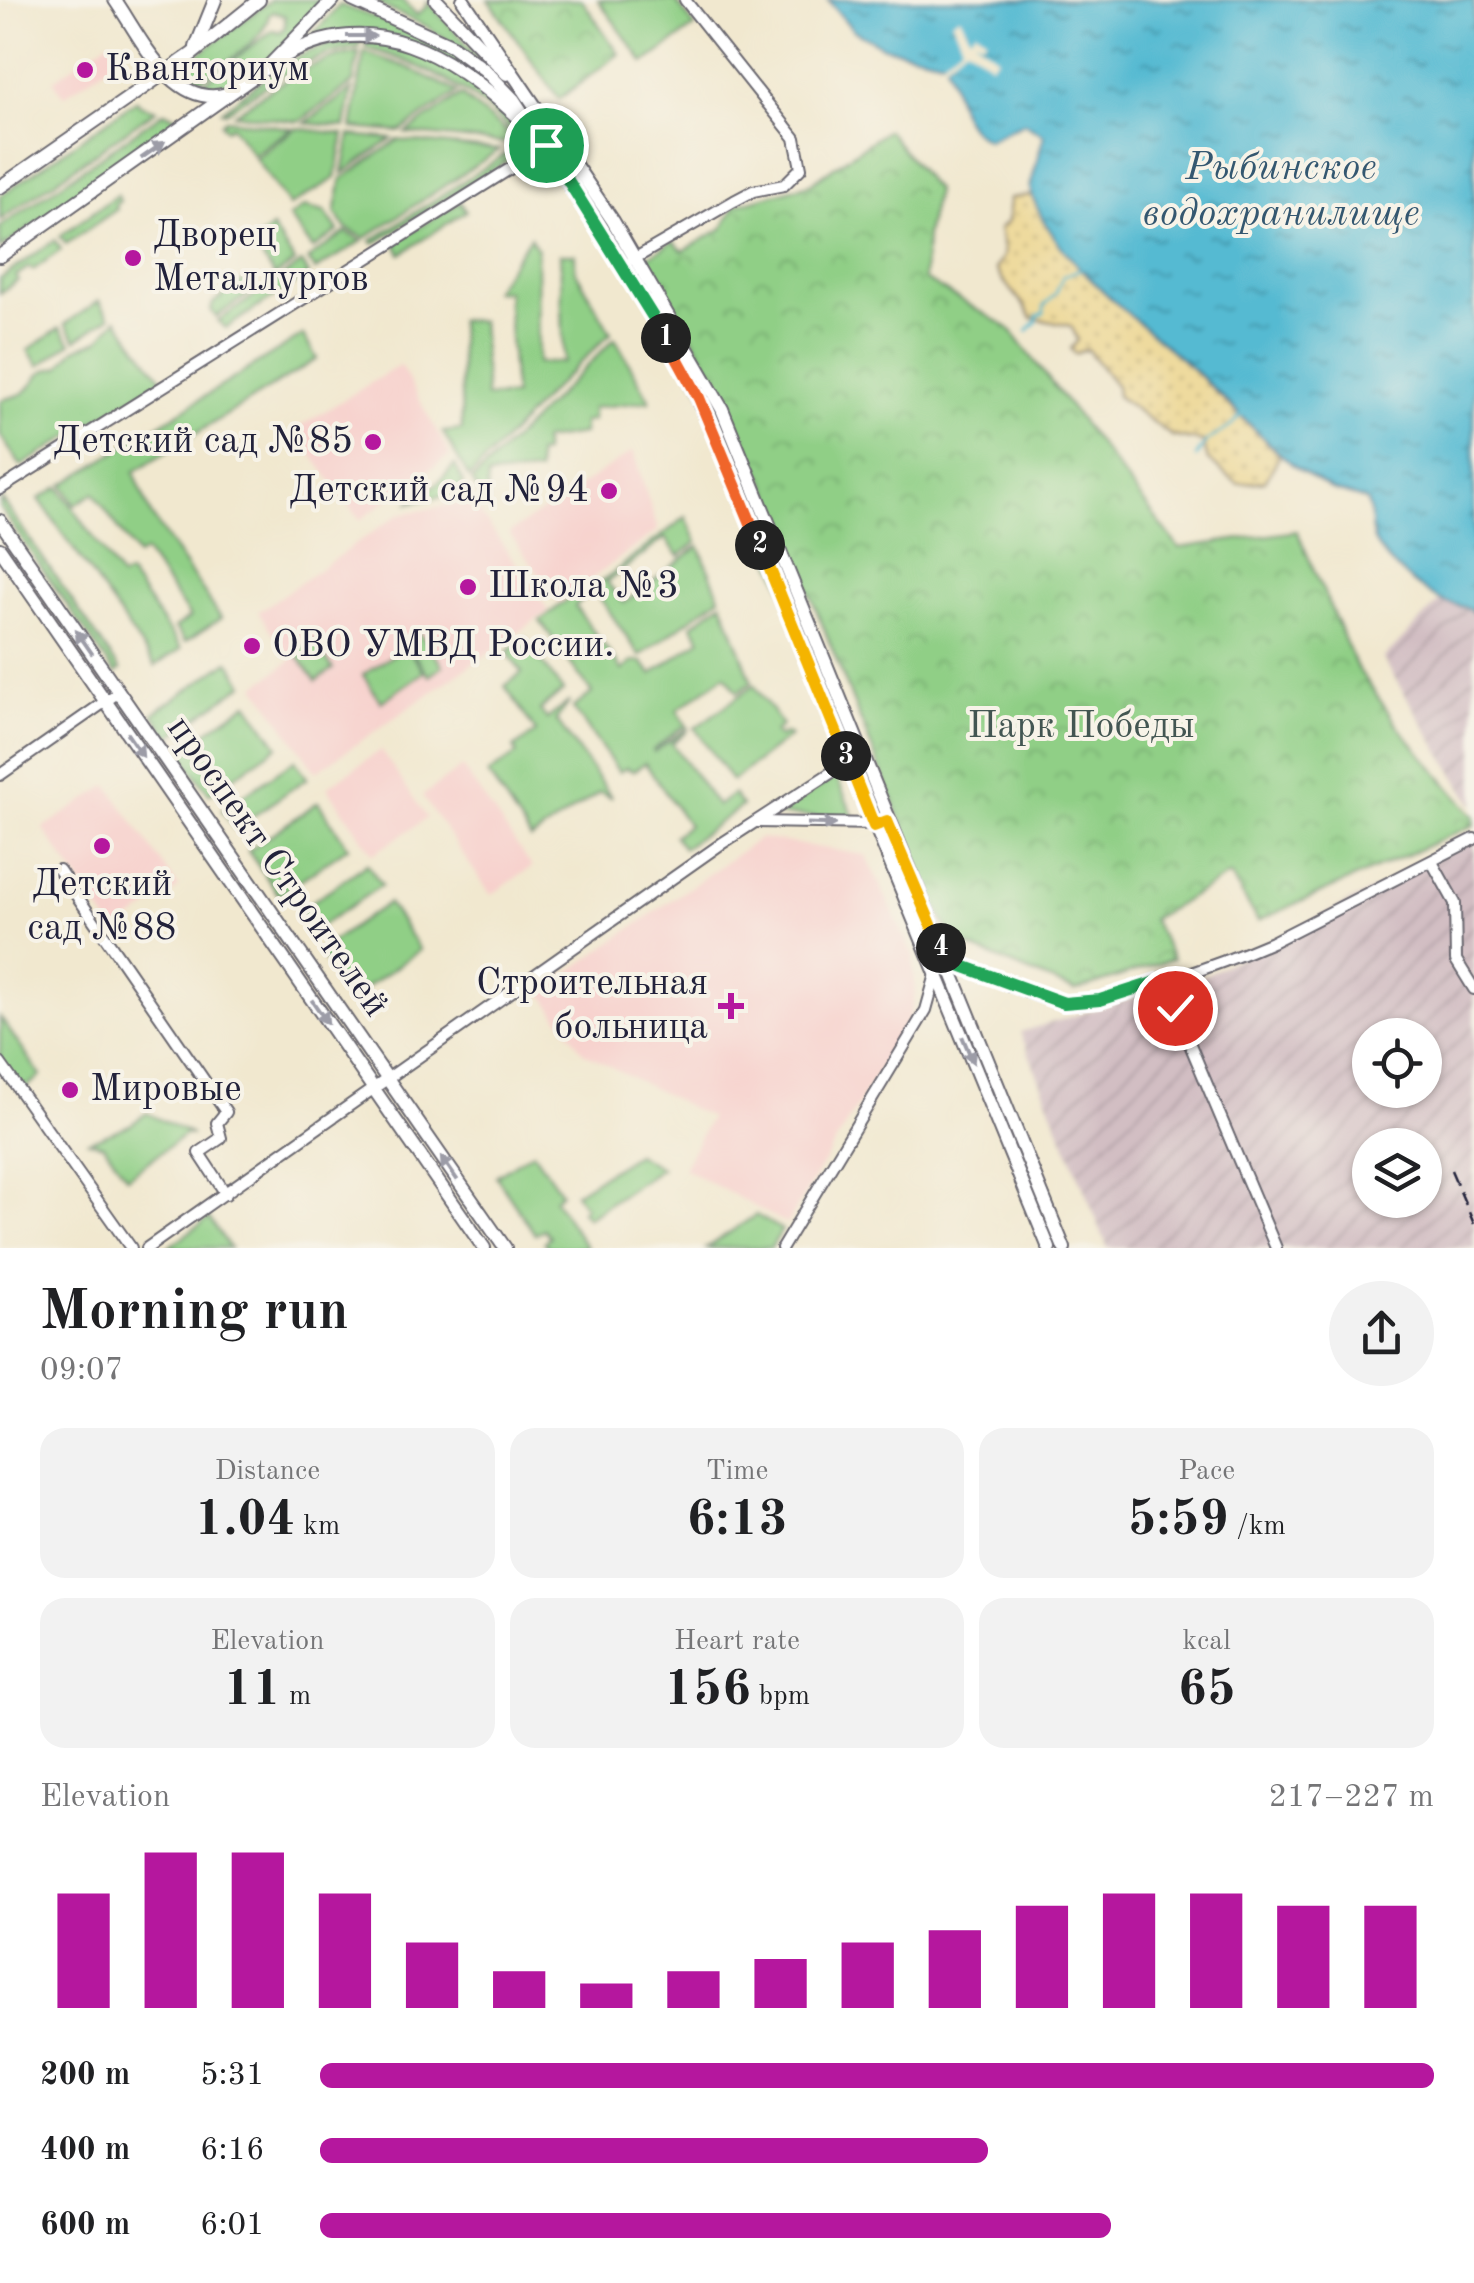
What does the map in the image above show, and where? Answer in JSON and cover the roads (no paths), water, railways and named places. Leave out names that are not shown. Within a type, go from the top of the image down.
[{"type":"main road","points":[[115,0],[166,72],[181,86],[212,97],[234,92]]},
{"type":"main road","points":[[192,54],[215,0]]},
{"type":"main road","points":[[0,187],[192,54],[259,0]]},
{"type":"main road","points":[[270,65],[333,0]]},
{"type":"main road","points":[[436,0],[533,101]]},
{"type":"main road","points":[[463,0],[637,258],[722,409],[854,757]]},
{"type":"main road","points":[[358,1],[432,35],[467,56],[500,86],[544,142],[623,266],[699,398],[854,757],[936,974],[1049,1248]]},
{"type":"main road","points":[[0,256],[270,65],[294,51],[337,37],[358,35],[397,40],[451,63],[475,79],[544,142]]},
{"type":"main road","name":"проспект Строителей","points":[[0,521],[505,1248]]},
{"type":"main road","name":"проспект Строителей","points":[[0,549],[484,1248]]},
{"type":"main road","points":[[881,823],[949,967],[1064,1248]]},
{"type":"street","points":[[623,266],[734,200],[753,191],[784,186],[801,168],[794,138],[685,0]]},
{"type":"street","points":[[0,489],[544,142],[558,138]]},
{"type":"street","points":[[0,775],[119,692]]},
{"type":"street","points":[[148,1248],[854,757]]},
{"type":"street","points":[[756,822],[881,823]]},
{"type":"street","points":[[782,1248],[926,1010],[936,974],[957,964],[1064,1003],[1100,1000],[1272,942],[1474,839]]},
{"type":"street","points":[[1432,862],[1455,903],[1456,960],[1474,989]]},
{"type":"street","points":[[59,870],[226,1112],[217,1124],[221,1138],[199,1153],[226,1194]]},
{"type":"street","points":[[1156,982],[1175,1008],[1276,1248]]},
{"type":"street","points":[[0,1063],[131,1248]]},
{"type":"water","name":"Рыбинское водохранилище","points":[[828,0],[1474,0],[1474,613],[1436,598],[1399,570],[1374,541],[1366,500],[1332,490],[1298,469],[1078,266],[1040,215],[1030,188],[1044,135],[1024,123],[987,140],[963,115],[944,60],[884,47],[853,30]]},
{"type":"waterway","points":[[1027,331],[1037,316],[1044,313],[1044,306],[1056,293],[1063,276],[1080,269]]},
{"type":"waterway","points":[[1196,457],[1207,441],[1229,428],[1241,415]]},
{"type":"railway","points":[[1451,1170],[1474,1224]]},
{"type":"place","name":"Кванториум","points":[[85,70]]},
{"type":"place","name":"Дворец Металлургов","points":[[133,258]]},
{"type":"place","name":"Детский сад №85","points":[[373,442]]},
{"type":"place","name":"Детский сад №94","points":[[609,491]]},
{"type":"place","name":"Школа №3","points":[[468,587]]},
{"type":"place","name":"ОВО УМВД России.","points":[[252,646]]},
{"type":"place","name":"Детский сад №88","points":[[102,846]]},
{"type":"place","name":"Строительная больница","points":[[731,1006]]},
{"type":"place","name":"Мировые","points":[[70,1090]]},
{"type":"park label","name":"Парк Победы","points":[[1081,727]]}]
